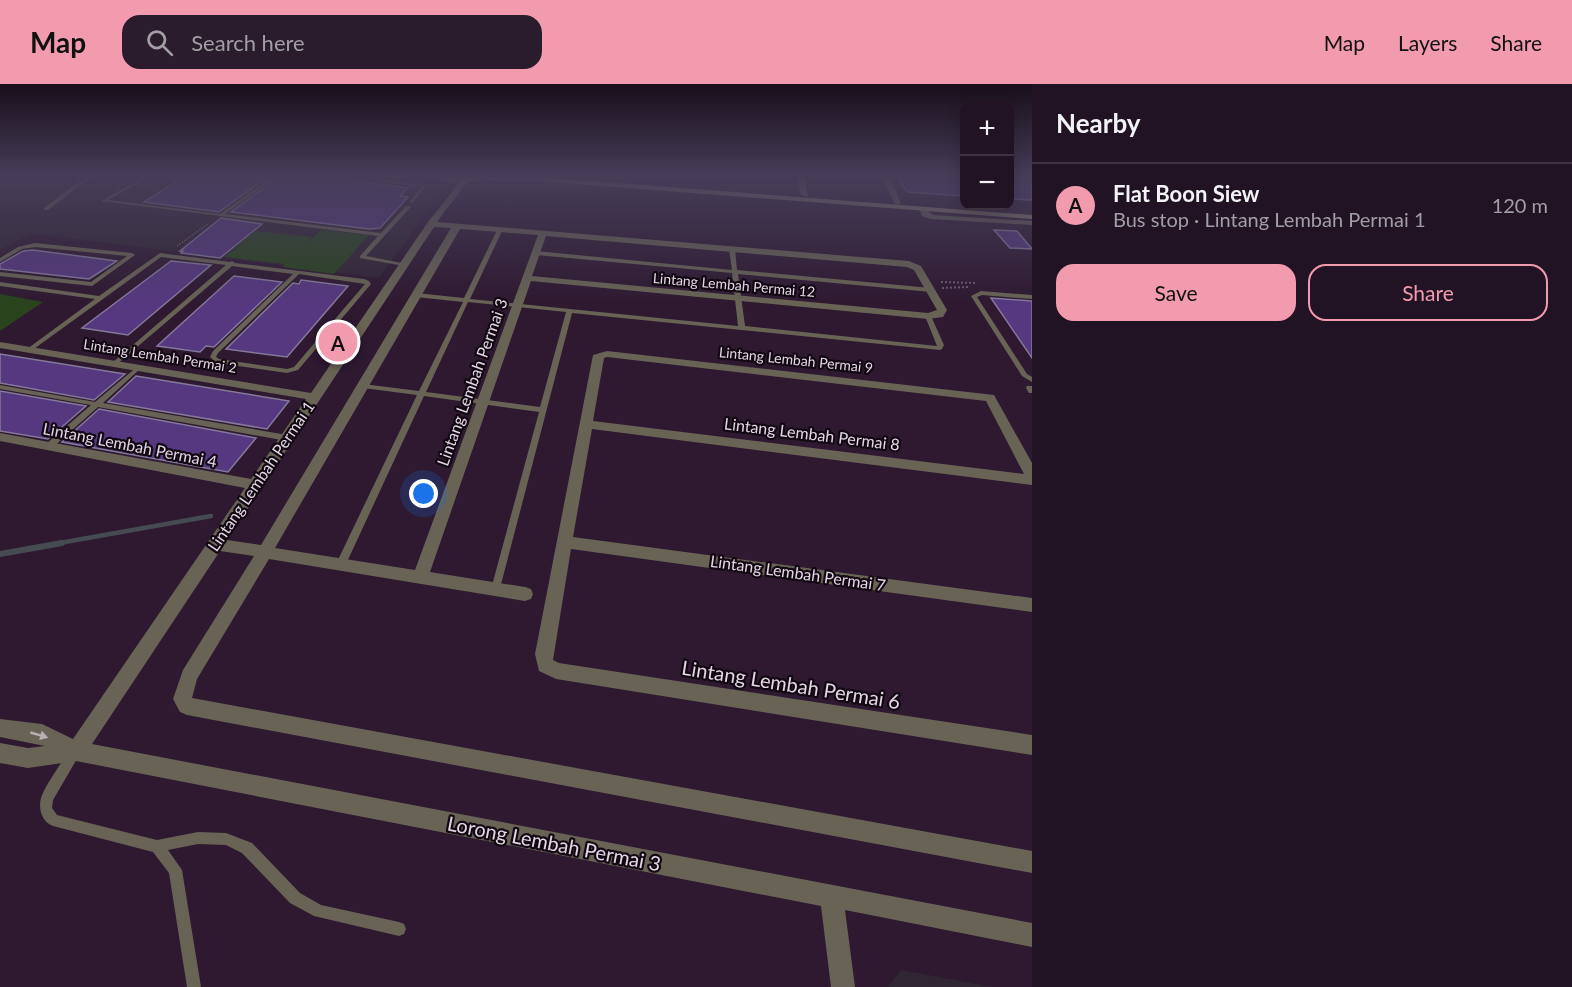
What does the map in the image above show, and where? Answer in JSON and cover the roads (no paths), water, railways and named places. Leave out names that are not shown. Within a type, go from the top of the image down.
[{"type":"street","name":"Lintang Lembah Permai 1","points":[[76,751],[434,219]]},
{"type":"street","points":[[967,219],[1032,223]]},
{"type":"street","points":[[431,224],[909,264],[918,268],[942,310],[934,316]]},
{"type":"street","points":[[457,226],[265,552],[189,676],[182,699],[187,706],[1032,862]]},
{"type":"street","name":"Lintang Lembah Permai 3","points":[[420,577],[543,233]]},
{"type":"street","name":"Lintang Lembah Permai 12","points":[[527,279],[934,316]]},
{"type":"street","name":"Lintang Lembah Permai 2","points":[[0,345],[314,397]]},
{"type":"street","name":"Lintang Lembah Permai 9","points":[[587,424],[599,356],[607,354],[990,398],[1032,478]]},
{"type":"street","points":[[565,542],[587,424]]},
{"type":"street","name":"Lintang Lembah Permai 8","points":[[587,424],[1032,478]]},
{"type":"street","name":"Lintang Lembah Permai 4","points":[[0,437],[254,485]]},
{"type":"street","name":"Lintang Lembah Permai 7","points":[[565,542],[1032,605]]},
{"type":"street","name":"Lintang Lembah Permai 6","points":[[565,542],[544,654],[545,665],[556,671],[1032,745]]},
{"type":"street","points":[[215,544],[525,594]]},
{"type":"street","points":[[0,728],[42,734],[76,751]]},
{"type":"street","points":[[0,753],[28,758],[76,751]]},
{"type":"street","name":"Lorong Lembah Permai 3","points":[[76,751],[1032,935]]},
{"type":"street","points":[[832,898],[843,987]]},
{"type":"lane","points":[[254,219],[382,235]]},
{"type":"lane","points":[[396,219],[362,257],[404,264]]},
{"type":"lane","points":[[341,564],[500,229]]},
{"type":"lane","points":[[0,260],[20,248],[35,245],[132,255],[92,284],[0,274]]},
{"type":"lane","points":[[732,249],[742,328]]},
{"type":"lane","points":[[536,254],[931,290]]},
{"type":"lane","points":[[29,350],[160,255],[232,263],[298,272],[364,281],[368,284],[296,369],[286,371],[217,362],[213,357],[215,352],[298,272]]},
{"type":"lane","points":[[114,364],[232,263]]},
{"type":"lane","points":[[0,284],[98,298]]},
{"type":"lane","points":[[1031,386],[974,296],[981,293],[1032,297]]},
{"type":"lane","points":[[416,295],[940,348],[934,316]]},
{"type":"lane","points":[[496,589],[569,311]]},
{"type":"lane","points":[[49,446],[138,368]]},
{"type":"lane","points":[[363,386],[543,410]]},
{"type":"lane","points":[[0,387],[287,438]]},
{"type":"lane","points":[[76,751],[47,798],[46,810],[53,820],[157,846],[198,838],[226,839],[247,848],[295,898],[319,911],[399,929]]},
{"type":"lane","points":[[157,846],[175,870],[194,987]]},
{"type":"waterway","points":[[54,544],[211,516]]},
{"type":"waterway","points":[[0,554],[62,543]]},
{"type":"place","name":"Flat Boon Siew","points":[[338,342]]}]
